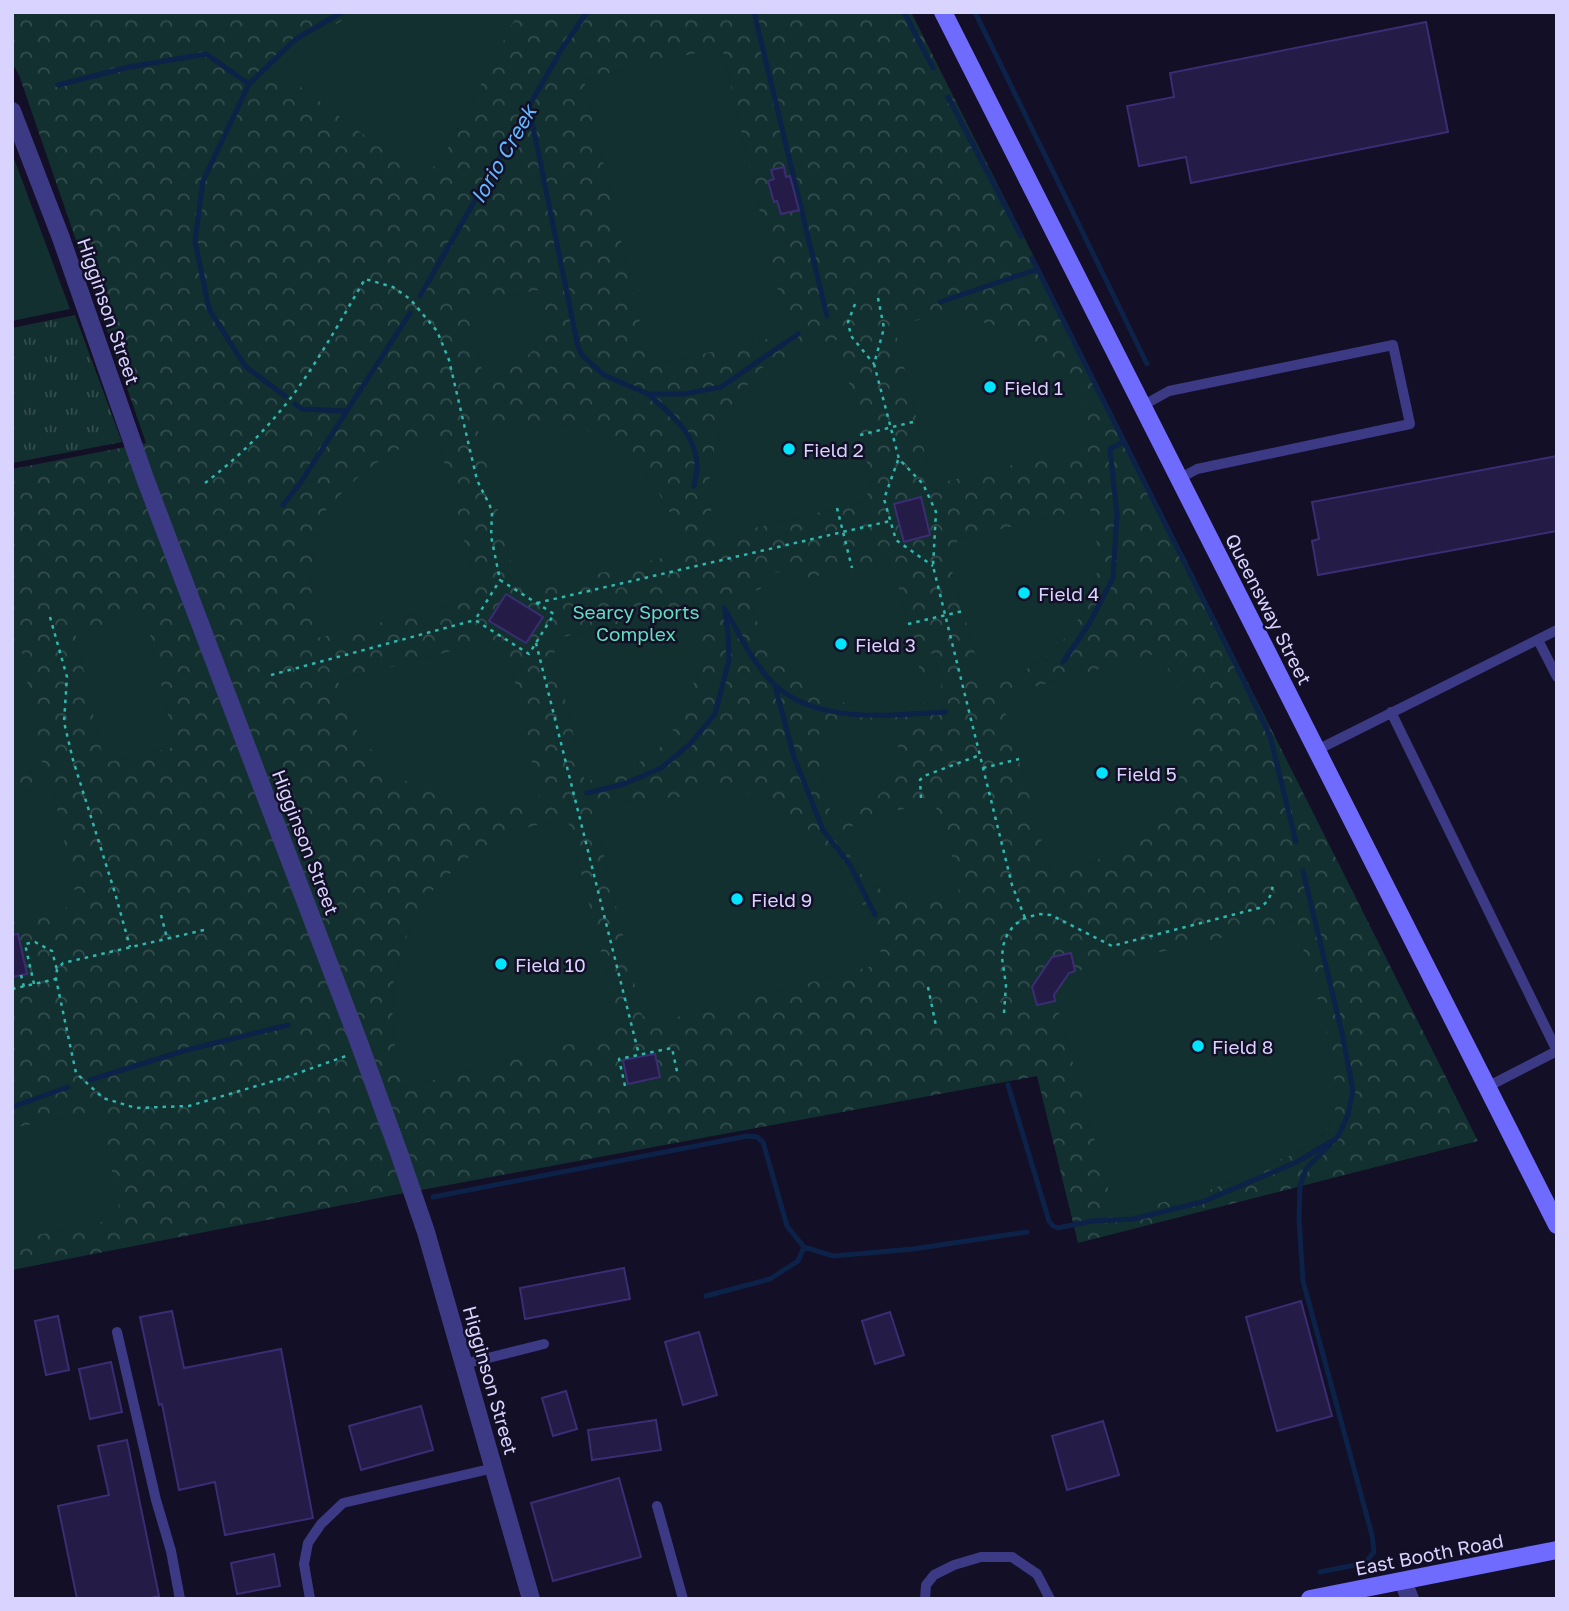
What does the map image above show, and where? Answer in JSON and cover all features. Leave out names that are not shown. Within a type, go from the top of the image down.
[{"type":"street","name":"Queensway Street","points":[[943,12],[1557,1225]]},
{"type":"street","name":"Higginson Street","points":[[12,111],[61,238],[146,481],[362,1050],[426,1232],[531,1599]]},
{"type":"street","name":"East Booth Road","points":[[1310,1599],[1557,1550]]},
{"type":"street","points":[[1403,1581],[1410,1599]]},
{"type":"lane","points":[[1142,406],[1168,391],[1393,345],[1409,424],[1198,469],[1180,479]]},
{"type":"lane","points":[[1317,750],[1557,630]]},
{"type":"lane","points":[[1538,640],[1557,677]]},
{"type":"lane","points":[[1391,712],[1557,1051],[1487,1087]]},
{"type":"lane","points":[[117,1332],[156,1500],[171,1551],[180,1599]]},
{"type":"lane","points":[[464,1364],[544,1344]]},
{"type":"lane","points":[[310,1599],[304,1564],[307,1544],[321,1524],[343,1503],[494,1468]]},
{"type":"lane","points":[[657,1506],[683,1599]]},
{"type":"lane","points":[[925,1599],[926,1585],[934,1575],[954,1565],[981,1558],[1012,1557],[1037,1574],[1050,1599]]},
{"type":"path","points":[[205,483],[231,463],[292,396],[365,279],[393,286],[421,309],[437,331],[449,360],[477,480],[492,513],[491,536],[500,580],[475,620],[271,675]]},
{"type":"path","points":[[874,364],[884,328],[878,298]]},
{"type":"path","points":[[855,304],[848,322],[852,336],[874,364],[898,459],[923,484],[936,512],[933,566],[1012,885],[1025,918]]},
{"type":"path","points":[[860,435],[917,421]]},
{"type":"path","points":[[898,459],[884,499],[896,540],[933,566]]},
{"type":"path","points":[[837,508],[852,568]]},
{"type":"path","points":[[537,603],[890,521]]},
{"type":"path","points":[[475,620],[529,654],[537,643],[554,614],[500,580]]},
{"type":"path","points":[[908,624],[963,611]]},
{"type":"path","points":[[50,617],[67,677],[64,722],[69,747],[130,947]]},
{"type":"path","points":[[537,643],[639,1055]]},
{"type":"path","points":[[921,797],[920,780],[924,775],[980,755]]},
{"type":"path","points":[[983,768],[1019,759]]},
{"type":"path","points":[[1004,1013],[1006,985],[1003,946],[1014,925],[1025,918],[1039,914],[1051,915],[1112,946],[1259,908],[1269,899],[1273,883]]},
{"type":"path","points":[[161,915],[167,938]]},
{"type":"path","points":[[57,970],[63,963],[204,930]]},
{"type":"path","points":[[34,984],[25,944],[35,942],[52,951],[76,1073],[103,1098],[136,1108],[189,1106],[288,1077],[362,1050]]},
{"type":"path","points":[[23,960],[29,959]]},
{"type":"path","points":[[21,975],[24,987]]},
{"type":"path","points":[[12,989],[56,979]]},
{"type":"path","points":[[928,988],[936,1026]]},
{"type":"path","points":[[625,1086],[619,1059],[672,1048],[678,1076]]},
{"type":"green space","name":"Searcy Sports Complex","points":[[12,12],[911,12],[1478,1141],[1078,1243],[1037,1076],[394,1195],[12,1270],[12,469],[146,443],[19,75],[12,63]]},
{"type":"green space","points":[[356,12],[507,12],[517,15],[439,165],[414,173],[277,69],[308,41]]},
{"type":"green space","points":[[722,47],[788,334],[650,366],[584,79]]},
{"type":"green space","points":[[12,153],[70,309],[12,321]]},
{"type":"green space","points":[[539,290],[542,323],[540,337],[534,348],[515,366],[484,378],[467,312],[473,302]]},
{"type":"green space","points":[[75,315],[122,442],[12,463],[12,328]]},
{"type":"green space","name":"Field 1","points":[[929,318],[968,319],[1001,327],[1035,344],[1062,371],[1082,402],[1096,444],[944,482],[929,470],[894,325]]},
{"type":"green space","name":"Field 2","points":[[839,339],[872,486],[863,502],[717,537],[709,500],[710,463],[722,426],[737,398],[760,369],[798,351]]},
{"type":"green space","points":[[511,422],[546,422],[580,427],[612,440],[637,463],[657,490],[674,520],[686,552],[535,589],[515,577],[477,427]]},
{"type":"green space","points":[[436,430],[476,587],[469,601],[313,639],[313,558],[326,510],[373,466]]},
{"type":"green space","name":"Field 4","points":[[1090,508],[1097,540],[1097,573],[1073,628],[1062,642],[1035,664],[984,687],[948,556],[959,539]]},
{"type":"green space","name":"Field 3","points":[[881,561],[894,569],[928,703],[869,708],[852,705],[819,692],[791,671],[779,658],[768,644],[757,620],[749,593],[761,589],[758,577],[787,570],[791,582]]},
{"type":"green space","points":[[692,606],[700,630],[698,669],[688,702],[666,743],[633,767],[585,782],[554,653],[563,637]]},
{"type":"green space","points":[[146,615],[175,747],[104,763],[75,631]]},
{"type":"green space","points":[[493,640],[508,649],[541,805],[453,802],[389,773],[352,724],[338,681]]},
{"type":"green space","points":[[21,648],[43,768],[12,774],[12,649]]},
{"type":"green space","name":"Field 5","points":[[1162,652],[1172,680],[1188,683],[1192,717],[1193,737],[1174,790],[1148,826],[1132,839],[1095,861],[1052,877],[1005,710],[1011,693]]},
{"type":"green space","points":[[934,653],[943,694],[932,697],[922,656]]},
{"type":"green space","points":[[898,724],[896,763],[884,790],[862,808],[832,819],[814,742],[823,729]]},
{"type":"green space","name":"Field 9","points":[[713,782],[745,792],[777,807],[824,844],[871,919],[884,963],[654,1023],[642,1015],[593,810],[636,800],[680,797]]},
{"type":"green space","points":[[52,786],[78,905],[16,918],[12,899],[12,795]]},
{"type":"green space","points":[[922,800],[936,807],[941,832],[947,832],[959,893],[938,900],[919,902],[890,895],[868,881],[855,864],[839,832],[896,806],[899,811]]},
{"type":"green space","name":"Field 10","points":[[567,817],[617,1015],[607,1034],[403,1088],[393,1035],[392,988],[405,940],[428,895],[462,862],[507,833]]},
{"type":"green space","name":"Field 8","points":[[1295,921],[1325,1024],[1333,1069],[1337,1101],[1327,1128],[1319,1138],[1299,1152],[1213,1189],[1137,1209],[1114,1210],[1054,995],[1069,973]]},
{"type":"green space","points":[[100,1111],[121,1218],[12,1240],[12,1128]]},
{"type":"building","points":[[1426,22],[1448,132],[1191,183],[1186,157],[1139,166],[1127,106],[1174,97],[1170,73]]},
{"type":"building","points":[[784,167],[786,177],[790,176],[799,210],[781,214],[777,201],[774,202],[768,181],[774,179],[771,170]]},
{"type":"building","points":[[1557,456],[1557,531],[1318,575],[1312,541],[1319,539],[1312,502]]},
{"type":"building","points":[[921,497],[930,535],[904,542],[894,504]]},
{"type":"building","points":[[506,594],[543,617],[526,643],[489,621]]},
{"type":"building","points":[[18,934],[27,974],[12,977],[12,935]]},
{"type":"building","points":[[1071,953],[1075,971],[1069,973],[1054,995],[1055,1001],[1037,1005],[1032,987],[1052,957]]},
{"type":"building","points":[[655,1054],[660,1077],[628,1084],[623,1060]]},
{"type":"building","points":[[624,1268],[630,1299],[525,1319],[520,1288]]},
{"type":"building","points":[[1301,1301],[1332,1416],[1277,1431],[1246,1317]]},
{"type":"building","points":[[172,1311],[184,1368],[281,1349],[313,1518],[225,1535],[215,1482],[179,1490],[162,1404],[159,1405],[140,1317]]},
{"type":"building","points":[[890,1312],[904,1355],[875,1364],[862,1321]]},
{"type":"building","points":[[58,1316],[69,1370],[46,1375],[35,1321]]},
{"type":"building","points":[[699,1332],[717,1395],[683,1405],[665,1342]]},
{"type":"building","points":[[111,1362],[122,1412],[90,1419],[79,1369]]},
{"type":"building","points":[[566,1391],[577,1429],[553,1436],[542,1398]]},
{"type":"building","points":[[421,1406],[433,1450],[361,1470],[349,1426]]},
{"type":"building","points":[[656,1420],[661,1450],[592,1460],[588,1430]]},
{"type":"building","points":[[1103,1421],[1119,1475],[1067,1490],[1052,1436]]},
{"type":"building","points":[[127,1440],[159,1596],[146,1599],[77,1599],[58,1506],[109,1495],[98,1446]]},
{"type":"building","points":[[619,1478],[641,1557],[553,1581],[531,1503]]},
{"type":"building","points":[[274,1554],[280,1586],[237,1594],[231,1563]]},
{"type":"waterway","points":[[285,396],[245,366],[209,309],[195,241],[203,181],[249,84],[296,39],[342,12]]},
{"type":"waterway","name":"Iorio Creek","points":[[420,296],[563,47],[587,12]]},
{"type":"waterway","points":[[754,12],[827,316]]},
{"type":"waterway","points":[[904,12],[933,68]]},
{"type":"waterway","points":[[975,12],[1147,364]]},
{"type":"waterway","points":[[58,85],[129,67],[206,54],[249,84]]},
{"type":"waterway","points":[[948,97],[1021,236]]},
{"type":"waterway","points":[[529,107],[578,347],[582,355],[604,375],[648,394],[684,394],[721,387],[798,334]]},
{"type":"waterway","points":[[1032,258],[1270,736],[1296,842]]},
{"type":"waterway","points":[[940,302],[1038,269]]},
{"type":"waterway","name":"Iorio Creek","points":[[283,505],[301,482],[410,313]]},
{"type":"waterway","points":[[649,395],[680,424],[692,442],[697,466],[694,486]]},
{"type":"waterway","points":[[295,404],[302,409],[346,411]]},
{"type":"waterway","points":[[1063,662],[1089,624],[1113,578],[1117,514],[1110,449],[1124,441]]},
{"type":"waterway","points":[[724,608],[759,667],[774,684],[791,697],[833,712],[879,715],[945,712]]},
{"type":"waterway","points":[[587,793],[624,784],[661,768],[690,744],[715,714],[729,660],[725,612]]},
{"type":"waterway","points":[[775,686],[794,757],[823,830],[850,865],[875,915]]},
{"type":"waterway","points":[[1303,871],[1353,1090],[1348,1115],[1338,1136],[1306,1169],[1300,1186],[1303,1281],[1372,1535],[1374,1552],[1365,1563],[1320,1572]]},
{"type":"waterway","points":[[90,1080],[183,1051],[288,1025]]},
{"type":"waterway","points":[[1008,1085],[1049,1221],[1058,1228],[1092,1221],[1133,1219],[1202,1202],[1297,1162],[1330,1142]]},
{"type":"waterway","points":[[12,1107],[68,1087]]},
{"type":"waterway","points":[[433,1197],[747,1136],[757,1137],[763,1142],[787,1226],[804,1247],[833,1256],[913,1249],[1027,1232]]},
{"type":"waterway","points":[[706,1296],[770,1279],[798,1261],[804,1247]]},
{"type":"place","name":"Field 1","points":[[990,387]]},
{"type":"place","name":"Field 2","points":[[789,449]]},
{"type":"place","name":"Field 4","points":[[1024,593]]},
{"type":"place","name":"Field 3","points":[[841,644]]},
{"type":"place","name":"Field 5","points":[[1102,773]]},
{"type":"place","name":"Field 9","points":[[737,899]]},
{"type":"place","name":"Field 10","points":[[501,964]]},
{"type":"place","name":"Field 8","points":[[1198,1046]]}]
